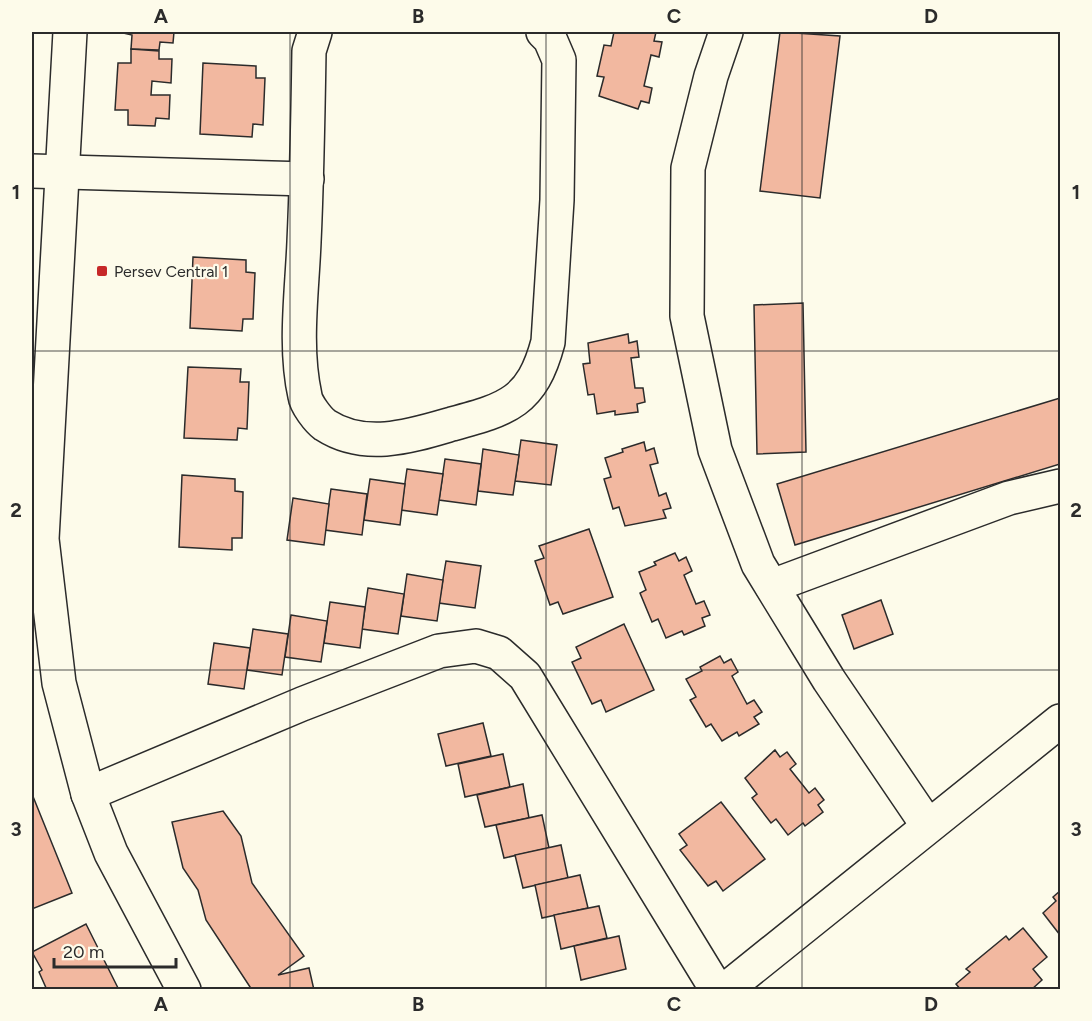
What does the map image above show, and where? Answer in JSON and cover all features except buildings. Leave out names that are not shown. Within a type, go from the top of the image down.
[{"type":"street","points":[[70,32],[47,172],[42,539],[59,683],[88,794],[111,853],[184,990]]},
{"type":"street","points":[[315,32],[309,51],[308,179],[300,369],[305,399],[324,424],[362,439],[398,439],[488,414],[518,400],[532,382],[548,342],[557,200],[559,60],[550,39],[543,32]]},
{"type":"street","points":[[726,32],[711,76],[688,168],[687,316],[715,450],[758,564],[829,680],[928,826]]},
{"type":"street","points":[[47,172],[308,179]]},
{"type":"street","points":[[772,586],[1009,498],[1060,486]]},
{"type":"street","points":[[88,794],[303,704],[439,651],[476,646],[499,653],[525,676],[717,990]]},
{"type":"street","points":[[725,990],[1060,721]]},
{"type":"place","name":"Persev Central 1","points":[[102,271]]}]
